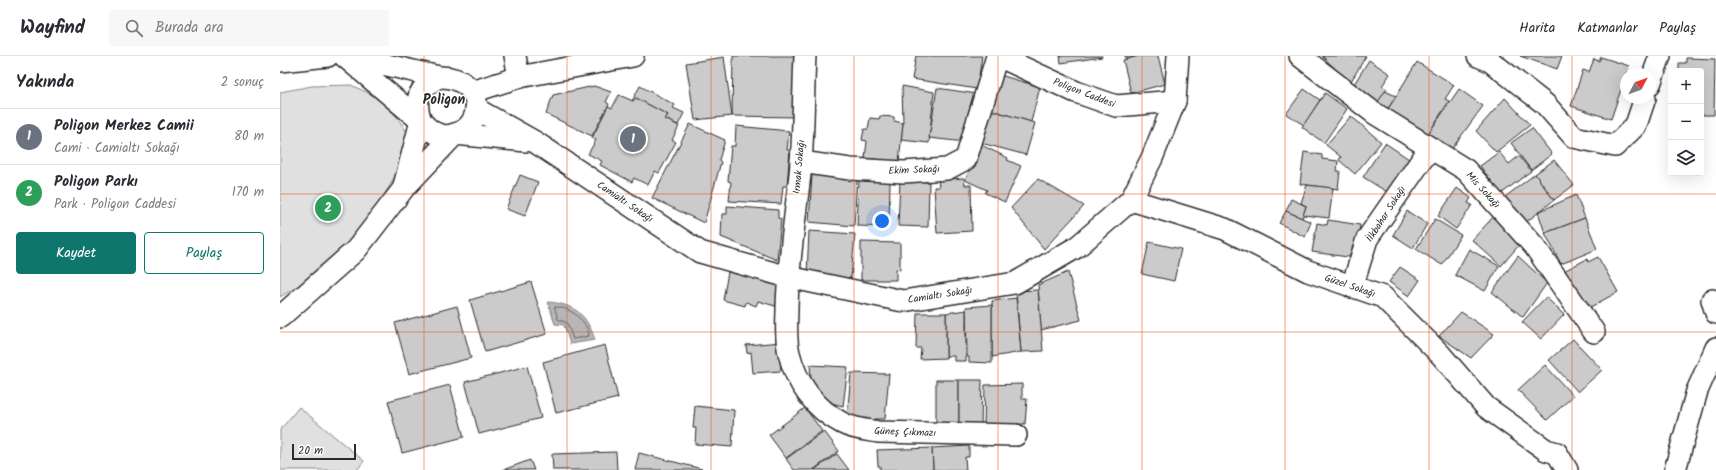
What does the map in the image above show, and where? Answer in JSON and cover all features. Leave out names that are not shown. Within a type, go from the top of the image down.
[{"type":"street","points":[[280,61],[328,56]]},
{"type":"street","points":[[344,56],[435,134],[445,136],[455,134],[535,142]]},
{"type":"street","points":[[280,317],[356,250],[404,188],[455,134],[469,125],[474,118],[474,101],[466,85],[458,79],[449,77],[439,78],[348,56]]},
{"type":"street","points":[[515,56],[519,77]]},
{"type":"street","points":[[474,101],[519,77],[633,56]]},
{"type":"street","name":"Irmak Sokağı","points":[[788,277],[801,162],[805,56]]},
{"type":"street","name":"Ekim Sokağı","points":[[801,162],[850,169],[904,172],[947,168],[966,159],[998,56]]},
{"type":"street","name":"Poligon Caddesi","points":[[998,56],[1076,92],[1116,106],[1175,101]]},
{"type":"street","name":"Camialtı Sokağı","points":[[474,101],[700,252],[788,277],[903,301],[1015,283],[1077,247],[1131,200],[1152,158],[1175,101],[1180,56]]},
{"type":"street","name":"Mis Sokağı","points":[[1300,56],[1374,113],[1466,170],[1535,247],[1594,332]]},
{"type":"street","points":[[1656,68],[1660,56]]},
{"type":"street","points":[[1487,58],[1545,104],[1574,137],[1615,146],[1636,125],[1643,104]]},
{"type":"street","points":[[404,188],[421,121],[417,103],[419,95],[427,84],[439,78]]},
{"type":"street","name":"İlkbahar Sokağı","points":[[1352,287],[1367,239],[1430,148]]},
{"type":"street","name":"Güzel Sokağı","points":[[1131,200],[1225,229],[1308,271],[1383,297],[1441,355],[1486,407],[1546,450],[1557,453],[1567,470]]},
{"type":"street","name":"Güneş Çıkmazı","points":[[788,277],[786,336],[788,352],[800,383],[819,407],[830,416],[843,424],[878,432],[1016,435]]},
{"type":"street","points":[[1675,470],[1697,391],[1716,348]]},
{"type":"shaded area","points":[[351,85],[377,97],[397,117],[407,132],[406,154],[392,182],[360,233],[319,273],[280,297],[280,92],[312,86]]},
{"type":"shaded area","points":[[299,407],[364,461],[357,470],[280,470],[280,430]]},
{"type":"water","points":[[548,302],[566,305],[579,312],[592,331],[595,340],[570,344],[564,325],[555,324]]},
{"type":"building","points":[[733,56],[800,56],[796,117],[732,116]]},
{"type":"building","points":[[916,56],[982,56],[977,89],[912,79]]},
{"type":"building","points":[[1060,56],[1102,56],[1102,57],[1061,63]]},
{"type":"building","points":[[1125,56],[1139,56],[1126,59]]},
{"type":"building","points":[[1139,56],[1158,56],[1165,84],[1131,93],[1123,60]]},
{"type":"building","points":[[1322,56],[1366,56],[1350,83]]},
{"type":"building","points":[[1520,56],[1562,56],[1557,69]]},
{"type":"building","points":[[724,57],[732,116],[695,120],[686,63]]},
{"type":"building","points":[[1601,57],[1629,66],[1628,68],[1620,68],[1620,92],[1611,119],[1571,106],[1583,70],[1589,72],[1594,59],[1599,61]]},
{"type":"building","points":[[1686,58],[1715,59],[1714,115],[1704,115],[1704,68],[1679,68],[1679,63],[1686,63]]},
{"type":"building","points":[[1369,60],[1390,74],[1382,86],[1387,89],[1376,105],[1351,89]]},
{"type":"building","points":[[1417,62],[1454,85],[1445,99],[1449,101],[1428,134],[1388,109]]},
{"type":"building","points":[[1000,75],[1040,87],[1031,122],[991,110]]},
{"type":"building","points":[[594,86],[611,92],[606,102],[609,104],[592,136],[546,114],[553,95]]},
{"type":"building","points":[[640,86],[675,105],[673,108],[684,113],[678,125],[665,119],[668,115],[636,98],[632,101]]},
{"type":"building","points":[[902,86],[934,92],[929,143],[901,140],[903,123]]},
{"type":"building","points":[[937,88],[977,94],[965,142],[929,138]]},
{"type":"building","points":[[1304,89],[1320,100],[1304,125],[1286,114]]},
{"type":"building","points":[[1459,89],[1483,106],[1451,150],[1428,134]]},
{"type":"building","points":[[1385,91],[1396,96],[1387,110],[1376,105]]},
{"type":"building","points":[[1325,93],[1347,109],[1324,143],[1302,127]]},
{"type":"building","points":[[619,95],[633,101],[636,98],[668,115],[665,119],[679,126],[672,140],[676,142],[659,173],[655,171],[648,185],[634,178],[632,182],[600,165],[602,161],[588,154],[596,140],[592,138],[608,106],[612,108]]},
{"type":"building","points":[[1505,98],[1530,125],[1496,152],[1476,131]]},
{"type":"building","points":[[991,110],[1035,123],[1026,155],[981,143]]},
{"type":"building","points":[[880,116],[894,117],[894,121],[903,123],[899,162],[865,158],[867,141],[862,140],[864,129],[868,129],[870,118],[879,119]]},
{"type":"building","points":[[1351,116],[1381,142],[1355,174],[1339,160],[1341,157],[1326,145]]},
{"type":"building","points":[[690,124],[725,140],[719,160],[721,162],[704,223],[652,198]]},
{"type":"building","points":[[736,126],[789,131],[787,150],[790,150],[787,186],[783,186],[781,204],[729,201],[731,182],[728,181],[731,146],[735,146]]},
{"type":"building","points":[[1532,128],[1552,154],[1531,170],[1511,143]]},
{"type":"building","points":[[1385,143],[1409,159],[1387,192],[1363,177]]},
{"type":"building","points":[[981,145],[1021,166],[1005,202],[985,193],[987,190],[965,180]]},
{"type":"building","points":[[1304,152],[1322,155],[1322,159],[1338,161],[1337,171],[1340,171],[1338,189],[1300,184]]},
{"type":"building","points":[[1499,152],[1509,164],[1519,156],[1531,171],[1501,194],[1480,166]]},
{"type":"building","points":[[1554,160],[1574,185],[1554,200],[1535,174]]},
{"type":"building","points":[[1535,174],[1554,200],[1525,223],[1505,197]]},
{"type":"building","points":[[520,175],[538,182],[525,216],[506,209]]},
{"type":"building","points":[[812,175],[857,179],[854,226],[809,222]]},
{"type":"building","points":[[964,178],[965,185],[971,185],[972,231],[937,233],[934,187],[939,187],[938,180]]},
{"type":"building","points":[[859,179],[890,181],[889,227],[857,226]]},
{"type":"building","points":[[1038,179],[1084,206],[1044,249],[1011,208]]},
{"type":"building","points":[[900,181],[929,182],[928,227],[898,226]]},
{"type":"building","points":[[1307,185],[1333,188],[1329,218],[1303,215],[1306,206],[1301,203]]},
{"type":"building","points":[[1457,188],[1471,198],[1468,203],[1472,205],[1456,229],[1438,216]]},
{"type":"building","points":[[1576,195],[1585,218],[1545,233],[1538,212]]},
{"type":"building","points":[[1291,199],[1306,206],[1302,218],[1286,211]]},
{"type":"building","points":[[727,206],[778,210],[778,218],[781,219],[777,260],[721,237],[722,214],[727,214]]},
{"type":"building","points":[[1286,211],[1311,222],[1305,237],[1279,223]]},
{"type":"building","points":[[1407,211],[1427,224],[1413,248],[1393,235]]},
{"type":"building","points":[[1495,215],[1520,244],[1501,266],[1472,240]]},
{"type":"building","points":[[1585,218],[1597,249],[1561,264],[1545,233]]},
{"type":"building","points":[[1435,219],[1461,235],[1442,265],[1416,249]]},
{"type":"building","points":[[1328,220],[1360,225],[1355,258],[1312,252],[1317,223],[1327,225]]},
{"type":"building","points":[[809,231],[855,234],[851,278],[807,275]]},
{"type":"building","points":[[861,242],[900,243],[900,270],[896,269],[896,280],[861,280]]},
{"type":"building","points":[[1149,242],[1181,249],[1174,281],[1142,274]]},
{"type":"building","points":[[1469,249],[1499,266],[1485,291],[1455,275]]},
{"type":"building","points":[[1518,256],[1547,283],[1523,317],[1492,292]]},
{"type":"building","points":[[1598,257],[1618,292],[1583,311],[1562,272],[1587,259],[1588,262]]},
{"type":"building","points":[[1400,267],[1420,280],[1409,296],[1389,282]]},
{"type":"building","points":[[728,272],[781,285],[775,306],[758,301],[756,306],[746,302],[745,306],[723,300]]},
{"type":"building","points":[[1068,272],[1081,320],[1041,330],[1038,285]]},
{"type":"building","points":[[531,282],[547,334],[485,352],[470,300]]},
{"type":"building","points":[[1038,290],[1043,351],[1021,352],[1016,291]]},
{"type":"building","points":[[1546,297],[1564,315],[1541,339],[1522,322]]},
{"type":"building","points":[[1016,298],[1021,352],[992,357],[992,301]]},
{"type":"building","points":[[992,305],[992,363],[969,362],[969,357],[967,357],[966,307]]},
{"type":"building","points":[[457,306],[471,358],[409,374],[395,323]]},
{"type":"building","points":[[966,310],[966,361],[954,361],[954,356],[946,356],[946,313]]},
{"type":"building","points":[[1461,312],[1494,334],[1471,358],[1439,336]]},
{"type":"building","points":[[917,313],[946,313],[946,358],[920,359],[921,348],[916,348]]},
{"type":"building","points":[[1573,339],[1602,370],[1578,392],[1549,360]]},
{"type":"building","points":[[782,342],[779,349],[781,371],[753,373],[751,352],[747,353],[746,345]]},
{"type":"building","points":[[605,345],[618,398],[556,413],[543,362]]},
{"type":"building","points":[[810,365],[848,367],[843,406],[827,402],[811,379]]},
{"type":"building","points":[[1545,365],[1573,396],[1547,420],[1518,390]]},
{"type":"building","points":[[527,366],[541,418],[479,434],[465,382]]},
{"type":"building","points":[[851,373],[889,374],[885,419],[875,419],[875,422],[847,418]]},
{"type":"building","points":[[936,380],[959,380],[959,427],[936,427]]},
{"type":"building","points":[[959,380],[982,380],[981,427],[959,427]]},
{"type":"building","points":[[1022,384],[1022,399],[1027,399],[1025,424],[984,425],[985,385]]},
{"type":"building","points":[[450,385],[464,437],[402,453],[388,401]]},
{"type":"building","points":[[695,406],[734,410],[732,447],[695,444],[696,428],[693,428]]},
{"type":"building","points":[[805,408],[822,431],[786,458],[769,435]]},
{"type":"building","points":[[824,431],[839,451],[813,470],[794,470],[786,459]]},
{"type":"building","points":[[969,446],[969,457],[965,457],[966,470],[933,470],[932,448]]},
{"type":"building","points":[[932,448],[933,470],[880,470],[880,466],[878,466],[877,450]]},
{"type":"building","points":[[616,452],[617,470],[553,470],[552,454]]},
{"type":"building","points":[[639,453],[702,469],[635,470]]},
{"type":"building","points":[[837,454],[849,470],[814,470]]},
{"type":"building","points":[[530,460],[534,470],[503,470]]},
{"type":"place","name":"Poligon Merkez Camii","points":[[633,139]]},
{"type":"place","name":"Poligon Parkı","points":[[328,208]]},
{"type":"district","name":"Poligon","points":[[444,100]]}]
